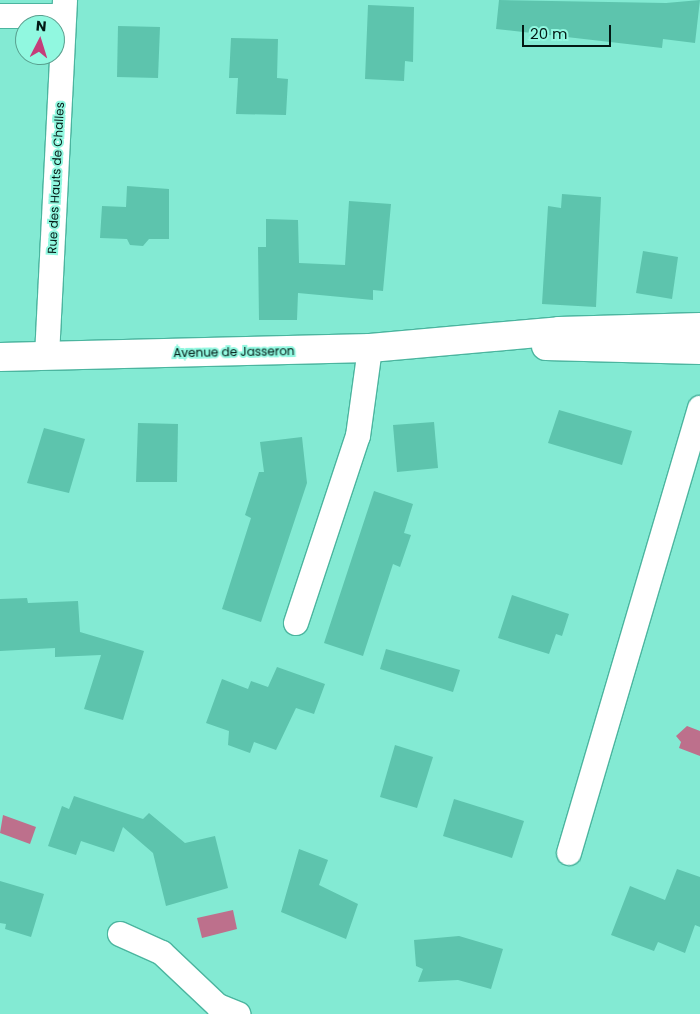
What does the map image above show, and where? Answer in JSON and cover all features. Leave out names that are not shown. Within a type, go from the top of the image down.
[{"type":"main road","name":"Avenue de Jasseron","points":[[0,357],[370,348],[467,341],[559,331],[700,327]]},
{"type":"main road","name":"Avenue de Jasseron","points":[[467,341],[595,350],[700,350]]},
{"type":"street","points":[[0,16],[64,8]]},
{"type":"street","name":"Rue des Hauts de Challes","points":[[47,356],[64,8]]},
{"type":"street","points":[[296,623],[358,436],[370,348]]},
{"type":"street","points":[[569,853],[700,408]]},
{"type":"street","points":[[120,934],[162,953],[218,1006],[238,1014]]},
{"type":"shaded area","points":[[687,726],[700,731],[700,756],[679,748],[681,742],[676,736]]},
{"type":"shaded area","points":[[3,815],[36,827],[30,844],[0,833]]},
{"type":"shaded area","points":[[233,910],[237,929],[202,938],[197,918]]},
{"type":"building","points":[[499,0],[666,3],[700,0],[695,43],[663,39],[662,48],[496,29]]},
{"type":"building","points":[[368,5],[414,7],[413,62],[405,61],[404,81],[365,79]]},
{"type":"building","points":[[118,26],[160,27],[158,78],[117,77]]},
{"type":"building","points":[[231,38],[278,39],[277,78],[288,79],[286,115],[236,114],[238,78],[229,78]]},
{"type":"building","points":[[127,186],[169,189],[169,239],[149,239],[143,246],[130,245],[127,239],[100,238],[102,206],[126,207]]},
{"type":"building","points":[[562,194],[601,197],[596,307],[542,304],[548,206],[561,208]]},
{"type":"building","points":[[349,201],[391,204],[383,291],[373,290],[373,300],[298,293],[297,320],[259,320],[258,247],[266,247],[266,219],[298,220],[299,263],[345,265]]},
{"type":"building","points":[[643,251],[678,257],[672,299],[636,293]]},
{"type":"building","points":[[559,410],[632,431],[622,465],[548,443]]},
{"type":"building","points":[[434,422],[438,468],[397,472],[393,425]]},
{"type":"building","points":[[138,423],[178,424],[177,482],[136,482]]},
{"type":"building","points":[[44,428],[85,439],[69,493],[27,483]]},
{"type":"building","points":[[302,437],[307,483],[261,622],[222,609],[251,518],[245,515],[259,472],[264,472],[260,442]]},
{"type":"building","points":[[374,491],[413,504],[404,533],[411,535],[400,567],[393,564],[363,656],[324,643]]},
{"type":"building","points":[[512,595],[569,614],[562,636],[556,634],[549,654],[498,638]]},
{"type":"building","points":[[27,598],[28,603],[78,601],[80,632],[144,651],[123,720],[84,709],[101,655],[55,657],[55,648],[0,651],[0,599]]},
{"type":"building","points":[[386,649],[460,670],[453,692],[380,669]]},
{"type":"building","points":[[277,667],[325,684],[314,714],[296,708],[276,750],[254,742],[250,753],[228,745],[229,731],[206,723],[222,679],[248,689],[251,681],[268,687]]},
{"type":"building","points":[[395,745],[433,757],[417,808],[380,797]]},
{"type":"building","points":[[74,796],[143,819],[149,813],[185,843],[215,836],[228,888],[166,906],[153,853],[123,827],[114,852],[81,841],[76,855],[48,846],[62,806],[69,809]]},
{"type":"building","points":[[454,799],[524,821],[512,858],[443,836]]},
{"type":"building","points":[[299,849],[328,860],[319,885],[358,904],[346,939],[281,912]]},
{"type":"building","points":[[677,869],[700,877],[700,927],[695,925],[685,953],[658,942],[654,951],[611,935],[630,886],[665,900]]},
{"type":"building","points":[[0,881],[44,894],[31,937],[5,929],[6,924],[0,923]]},
{"type":"building","points":[[459,936],[503,949],[491,989],[458,980],[418,982],[423,969],[416,966],[414,940]]}]
